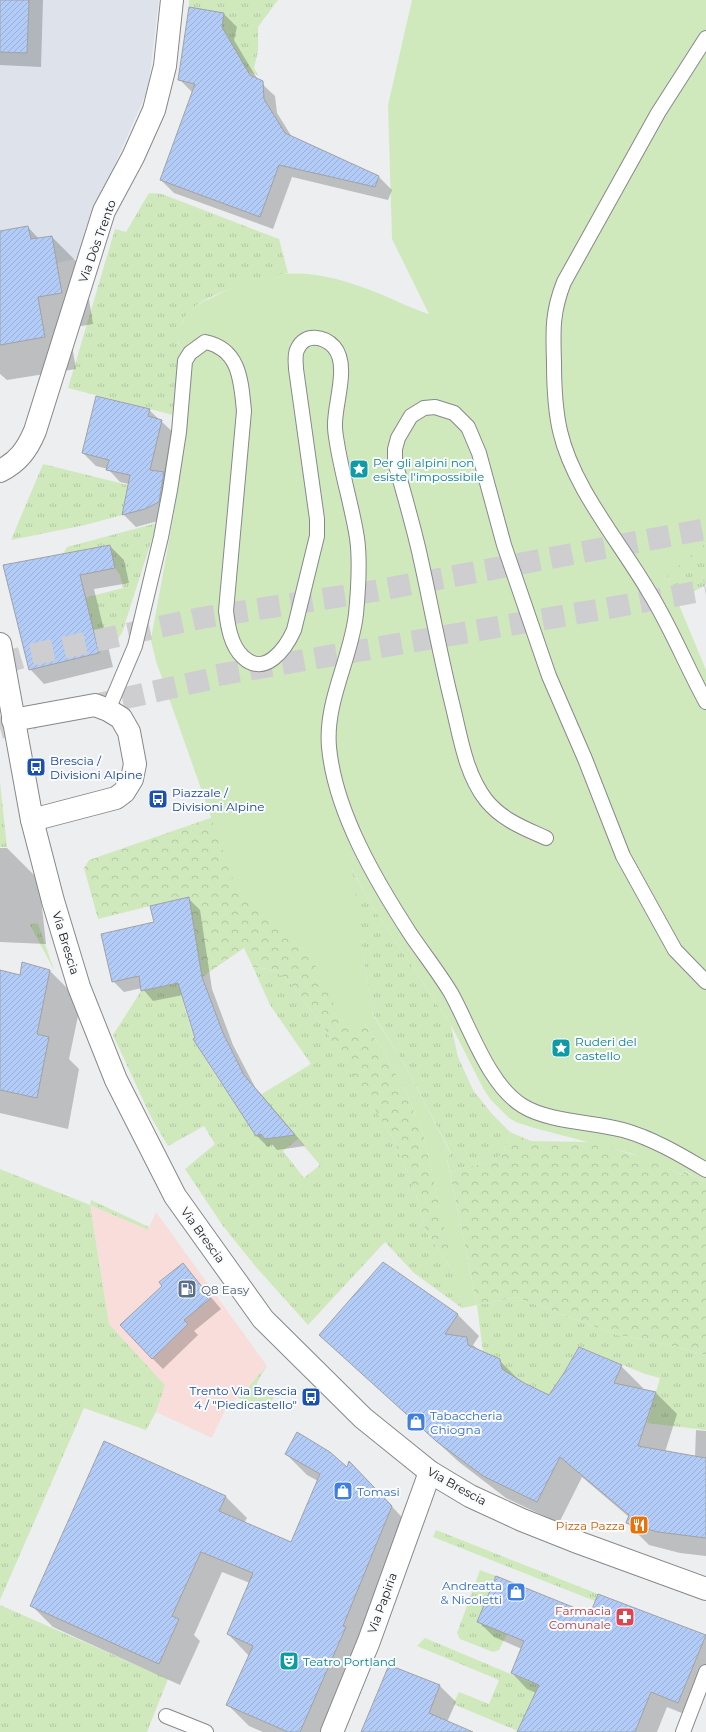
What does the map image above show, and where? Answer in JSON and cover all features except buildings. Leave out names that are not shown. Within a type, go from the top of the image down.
[{"type":"street","name":"Via Dòs Trento","points":[[0,471],[10,466],[22,456],[35,432],[104,211],[154,110],[165,66],[172,0]]},
{"type":"street","name":"Via Brescia","points":[[0,644],[6,720],[53,901],[82,994],[116,1080],[175,1196],[263,1319],[363,1418],[430,1472],[470,1496],[522,1520],[706,1589]]},
{"type":"street","points":[[6,720],[95,705],[108,710],[121,718],[129,732],[135,764],[132,779],[124,792],[116,798],[32,820]]},
{"type":"street","name":"Via Papiria","points":[[332,1732],[369,1640],[430,1472]]},
{"type":"lane","points":[[706,38],[658,113],[564,282],[557,300],[553,320],[555,404],[560,433],[574,468],[595,509],[650,592],[706,702]]},
{"type":"lane","points":[[108,710],[135,646],[161,537],[179,432],[185,361],[198,345],[205,342],[224,348],[232,358],[241,382],[244,411],[226,611],[228,626],[237,648],[243,657],[251,662],[262,664],[271,661],[280,654],[289,642],[294,630],[317,536],[317,520],[296,369],[296,353],[298,346],[306,339],[316,337],[325,340],[334,348],[340,360],[338,405],[334,426],[358,540],[356,617],[353,634],[334,698],[329,745],[337,787],[362,850],[383,890],[449,991],[470,1029],[486,1064],[498,1082],[516,1101],[525,1108],[540,1114],[626,1131],[681,1155],[706,1170]]},
{"type":"lane","points":[[546,838],[513,823],[498,813],[485,799],[473,776],[463,746],[444,671],[418,545],[395,462],[395,449],[398,438],[411,416],[424,408],[435,407],[454,413],[468,427],[479,453],[504,545],[549,676],[623,856],[675,950],[706,982]]},
{"type":"lane","points":[[683,1732],[706,1672]]},
{"type":"lane","points":[[166,1716],[206,1732]]},
{"type":"shaded area","points":[[0,0],[159,0],[148,89],[95,210],[78,258],[57,263],[52,236],[31,239],[28,226],[0,231]]},
{"type":"shaded area","points":[[90,1205],[148,1230],[156,1212],[267,1366],[224,1412],[212,1438],[156,1412],[165,1385],[109,1324]]},
{"type":"green space","points":[[189,0],[278,0],[258,27],[258,51],[254,68],[258,75],[221,64],[216,56],[224,14],[189,7]]},
{"type":"green space","points":[[412,0],[706,0],[706,543],[667,576],[706,670],[706,1183],[685,1171],[683,1175],[630,1153],[534,1128],[509,1118],[490,1099],[483,1088],[451,1025],[372,906],[352,869],[368,988],[375,1009],[372,1013],[406,1067],[451,1154],[447,1159],[477,1305],[462,1308],[424,1137],[407,1094],[383,1050],[364,1023],[343,1023],[312,958],[235,885],[157,664],[151,640],[178,491],[161,487],[170,439],[177,373],[182,348],[177,337],[180,327],[187,314],[200,303],[241,284],[280,274],[299,274],[318,275],[357,285],[429,314],[392,239],[388,105]]},
{"type":"green space","points":[[149,193],[162,194],[279,239],[288,273],[248,283],[217,294],[203,301],[192,309],[185,317],[181,326],[178,340],[178,343],[182,348],[177,373],[173,415],[68,388],[115,229],[126,232]]},
{"type":"green space","points":[[185,442],[322,696],[364,1023],[383,1050],[407,1094],[424,1137],[455,1274],[426,1232],[418,1200],[394,1140],[323,1026],[291,984],[275,970],[253,967],[244,948],[202,977],[150,906],[98,919],[84,868],[89,860],[219,815],[157,664],[151,640],[171,535]]},
{"type":"green space","points":[[43,464],[128,485],[122,515],[85,525],[11,540]]},
{"type":"green space","points":[[157,523],[122,633],[117,640],[99,653],[29,612],[123,588],[120,575],[115,568],[110,545],[63,554],[67,547]]},
{"type":"green space","points":[[706,543],[706,585],[678,600],[666,576]]},
{"type":"green space","points":[[0,782],[7,847],[0,847]]},
{"type":"green space","points":[[351,868],[372,906],[451,1025],[458,1057],[473,1090],[492,1114],[510,1132],[507,1145],[501,1154],[488,1163],[470,1166],[450,1173],[447,1158],[451,1153],[406,1067],[372,1012],[375,1009],[368,988]]},
{"type":"green space","points":[[34,923],[38,924],[54,970],[30,925]]},
{"type":"green space","points":[[253,967],[275,970],[291,984],[323,1026],[368,1097],[394,1140],[418,1200],[426,1232],[455,1274],[462,1308],[414,1273],[385,1242],[308,1325],[256,1267],[223,1226],[185,1169],[215,1144],[204,1126],[168,1146],[151,1117],[113,1035],[141,991],[178,983],[192,1032],[209,1066],[245,1116],[265,1139],[294,1135],[260,1095],[311,1064],[270,1005]],"holes":[[[298,1139],[320,1165],[304,1178],[283,1151]]]},
{"type":"green space","points":[[510,1132],[531,1141],[587,1142],[602,1145],[647,1159],[682,1175],[684,1171],[706,1183],[706,1355],[650,1340],[617,1335],[516,1297],[477,1305],[450,1173],[470,1166],[488,1163],[495,1159],[501,1154],[507,1145]]},
{"type":"green space","points":[[0,1169],[90,1205],[109,1324],[165,1385],[156,1412],[146,1430],[84,1408],[0,1600]]},
{"type":"green space","points":[[91,1200],[149,1227],[148,1230],[90,1205]]},
{"type":"green space","points":[[516,1297],[617,1335],[650,1340],[706,1355],[706,1430],[647,1423],[660,1378],[645,1374],[579,1347],[548,1397],[503,1373],[500,1359],[483,1352],[477,1305]]},
{"type":"green space","points":[[267,1366],[257,1385],[257,1398],[265,1397],[268,1394],[274,1398],[262,1411],[238,1398]]},
{"type":"green space","points":[[436,1530],[598,1594],[595,1601],[433,1537]]},
{"type":"green space","points":[[480,1570],[496,1576],[477,1621],[507,1634],[499,1650],[493,1652],[460,1639],[457,1633]]},
{"type":"green space","points":[[0,1605],[168,1679],[147,1732],[0,1732]]},
{"type":"green space","points":[[425,1638],[637,1727],[518,1731],[453,1704],[459,1692],[489,1704],[499,1680],[417,1646]]},
{"type":"tunnel","points":[[0,664],[30,655],[201,618],[374,591],[706,529]]},
{"type":"tunnel","points":[[90,706],[210,679],[212,676],[706,590]]},
{"type":"tunnel","points":[[0,728],[33,719]]},
{"type":"place","name":"Per gli alpini non esiste l'impossibile","points":[[359,469]]},
{"type":"place","name":"Brescia / Divisioni Alpine","points":[[36,767]]},
{"type":"place","name":"Piazzale / Divisioni Alpine","points":[[158,799]]},
{"type":"place","name":"Ruderi del castello","points":[[561,1048]]},
{"type":"place","name":"Q8 Easy","points":[[187,1289]]},
{"type":"place","name":"Trento Via Brescia 4 / \"Piedicastello\"","points":[[311,1397]]},
{"type":"place","name":"Tabaccheria Chiogna","points":[[416,1422]]},
{"type":"place","name":"Tomasi","points":[[343,1491]]},
{"type":"place","name":"Pizza Pazza","points":[[639,1525]]},
{"type":"place","name":"Andreatta & Nicoletti","points":[[516,1592]]},
{"type":"place","name":"Farmacia Comunale","points":[[625,1617]]},
{"type":"place","name":"Teatro Portland","points":[[289,1661]]}]
